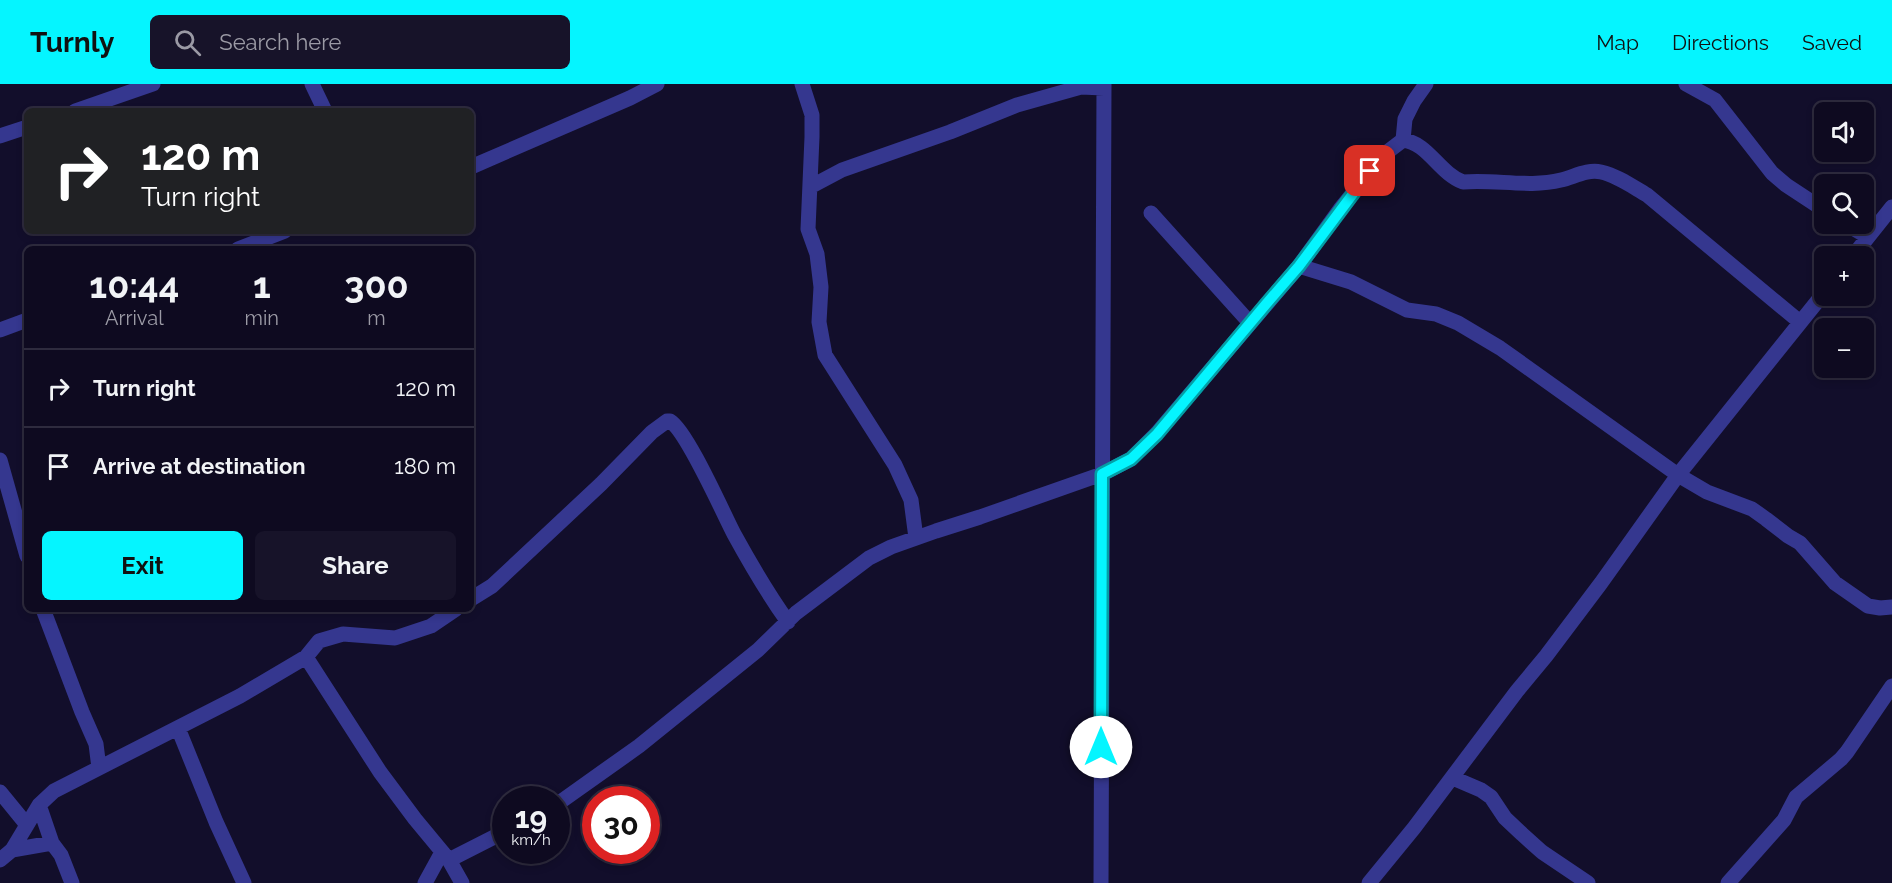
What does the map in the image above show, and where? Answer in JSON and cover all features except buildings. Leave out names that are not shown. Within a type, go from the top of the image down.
[{"type":"street","points":[[84,108],[153,84]]},
{"type":"street","points":[[312,84],[324,108]]},
{"type":"street","points":[[474,166],[657,84]]},
{"type":"street","points":[[802,84],[812,115],[808,229],[817,254],[821,287],[819,322],[825,355],[895,465],[911,500],[916,538]]},
{"type":"street","points":[[1404,140],[1405,119],[1426,84]]},
{"type":"street","points":[[1686,84],[1715,100],[1772,174],[1814,203]]},
{"type":"street","points":[[810,187],[842,170],[950,132],[1017,105],[1082,87],[1104,86],[1101,883]]},
{"type":"street","points":[[0,136],[24,128]]},
{"type":"street","points":[[570,796],[639,746],[758,651],[812,601],[869,558],[891,547],[1102,474],[1131,459],[1157,434],[1299,266],[1379,161],[1404,140],[1424,150],[1452,178],[1463,182],[1532,183],[1560,180],[1588,172],[1602,172],[1620,179],[1647,195],[1800,322]]},
{"type":"street","points":[[1861,246],[1892,207]]},
{"type":"street","points":[[1151,213],[1250,323]]},
{"type":"street","points":[[246,246],[277,234]]},
{"type":"street","points":[[1863,234],[1868,237]]},
{"type":"street","points":[[1299,266],[1351,282],[1407,310],[1436,314],[1458,322],[1500,348],[1678,475],[1707,492],[1752,509],[1800,543],[1835,583],[1868,606],[1892,607]]},
{"type":"street","points":[[1369,883],[1453,778],[1601,583],[1678,475],[1814,305]]},
{"type":"street","points":[[0,330],[24,321]]},
{"type":"street","points":[[474,597],[492,586],[601,484],[652,432],[670,421],[678,429],[693,454],[766,591],[788,622]]},
{"type":"street","points":[[0,460],[24,545]]},
{"type":"street","points":[[44,612],[96,744],[99,768]]},
{"type":"street","points":[[6,855],[39,805],[54,791],[240,696],[306,657],[319,641],[343,634],[395,638],[431,626],[452,612]]},
{"type":"street","points":[[306,657],[380,772],[446,856],[462,883]]},
{"type":"street","points":[[1728,883],[1784,820],[1796,797],[1847,752],[1892,686]]},
{"type":"street","points":[[178,728],[216,822],[244,883]]},
{"type":"street","points":[[96,744],[120,757]]},
{"type":"street","points":[[1453,778],[1491,797],[1505,818],[1542,852],[1588,883]]},
{"type":"street","points":[[0,792],[27,825]]},
{"type":"street","points":[[39,805],[52,843],[61,855],[72,883]]},
{"type":"street","points":[[425,883],[446,856],[492,837]]},
{"type":"street","points":[[6,855],[52,843]]},
{"type":"route","points":[[1101,747],[1102,474],[1131,459],[1157,434],[1299,266],[1370,171]]}]
